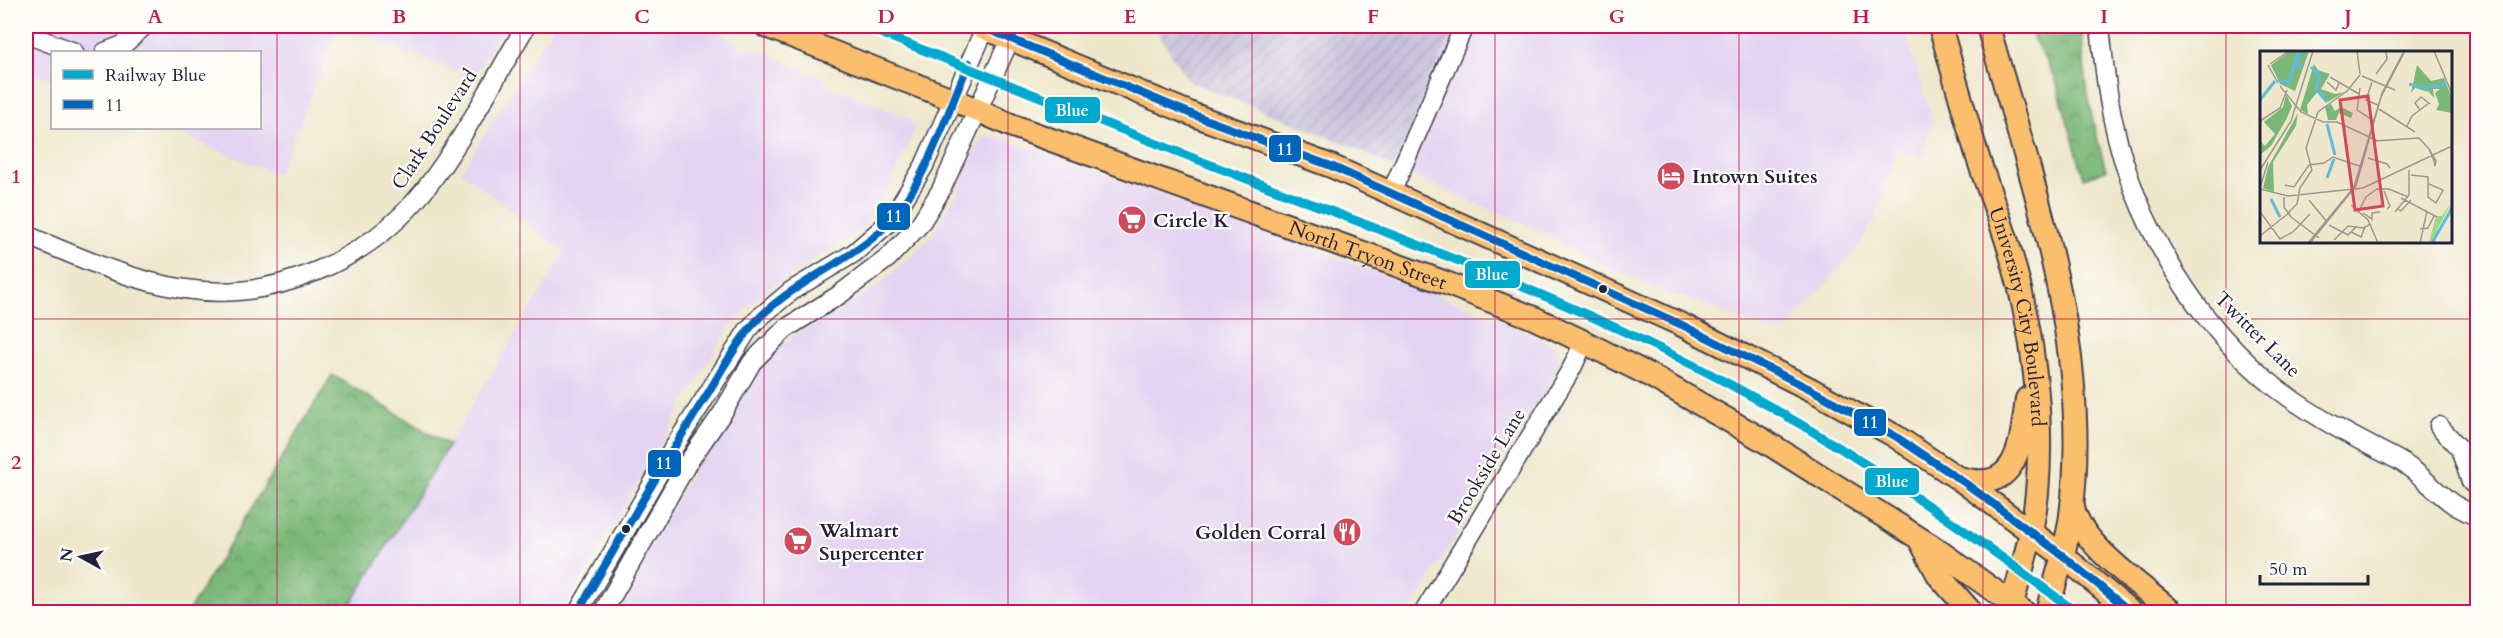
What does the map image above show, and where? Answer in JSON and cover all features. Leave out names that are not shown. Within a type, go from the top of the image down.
[{"type":"main road","name":"North Tryon Street","points":[[766,26],[952,99],[1013,126],[1446,282],[1534,318],[1651,376],[1707,408],[1910,533],[2015,609]]},
{"type":"main road","points":[[984,26],[1013,32],[1194,115],[1331,166],[1682,325],[1812,390],[1895,436],[1953,475],[2062,555],[2131,612]]},
{"type":"main road","name":"University City Boulevard","points":[[1940,26],[1980,163],[2011,255],[2032,353],[2036,400],[2037,493],[2015,609]]},
{"type":"main road","points":[[1972,26],[1981,49],[2005,84]]},
{"type":"main road","name":"University City Boulevard","points":[[1988,26],[2033,185],[2067,338],[2074,411],[2072,500],[2062,555],[2047,612]]},
{"type":"main road","points":[[1953,475],[1969,480],[1991,480],[2005,474],[2013,465],[2027,402],[2032,353]]},
{"type":"main road","points":[[2072,500],[2074,516],[2091,542],[2172,612]]},
{"type":"main road","points":[[1910,533],[1939,576],[1971,612]]},
{"type":"street","points":[[108,51],[123,45],[144,26]]},
{"type":"street","name":"Clark Boulevard","points":[[26,235],[110,268],[188,290],[254,288],[315,272],[343,259],[374,240],[396,222],[415,201],[449,154],[526,26]]},
{"type":"street","points":[[579,612],[674,447],[741,339],[760,317],[791,291],[854,253],[886,225],[917,180],[984,26]]},
{"type":"street","points":[[1391,193],[1464,26]]},
{"type":"street","name":"Twitter Lane","points":[[2100,26],[2108,96],[2120,147],[2148,221],[2174,272],[2195,302],[2224,337],[2277,388],[2336,428],[2380,453],[2397,459],[2453,504],[2478,517]]},
{"type":"street","points":[[603,612],[687,464],[723,412],[752,362],[774,339],[840,295],[888,258],[910,237],[941,190],[1013,32]]},
{"type":"street","points":[[26,34],[71,51]]},
{"type":"street","name":"Brookside Lane","points":[[1424,612],[1572,368],[1584,342]]},
{"type":"street","points":[[2439,426],[2460,449],[2471,482],[2478,488]]},
{"type":"shaded area","points":[[26,26],[340,26],[278,175],[166,129],[261,129],[261,51],[51,51],[51,82],[26,70]]},
{"type":"shaded area","points":[[340,26],[504,26],[473,78]]},
{"type":"shaded area","points":[[553,26],[707,26],[717,29],[744,49],[751,47],[826,80],[825,84],[910,118],[915,130],[888,188],[861,230],[774,285],[748,306],[726,332],[562,612],[346,612],[565,252],[461,172]]},
{"type":"shaded area","points":[[1154,26],[1455,26],[1393,167],[1348,145],[1188,81]]},
{"type":"shaded area","points":[[1455,26],[1904,26],[1932,120],[1922,158],[1895,147],[1894,160],[1876,218],[1860,244],[1789,327],[1775,332],[1682,297],[1673,296],[1562,245],[1563,241],[1393,167]]},
{"type":"shaded area","points":[[996,136],[1335,257],[1501,320],[1556,346],[1560,361],[1557,371],[1410,612],[612,612],[696,465],[764,361],[799,332],[875,288],[916,252],[943,218],[958,191],[978,143],[985,137]]},
{"type":"green space","points":[[2027,26],[2082,26],[2089,99],[2106,170],[2084,178],[2055,78]]},
{"type":"green space","points":[[332,375],[449,445],[346,612],[188,612]]},
{"type":"rail line","name":"Blue","points":[[863,26],[1147,140],[1433,250],[1558,302],[1682,359],[1829,441],[1954,524],[2076,612]]},
{"type":"transit line","name":"11","points":[[985,28],[1194,115],[1331,166],[1682,325],[1812,390],[1895,436],[1965,483],[2062,555],[2131,612]]},
{"type":"transit line","name":"11","points":[[578,612],[671,453],[731,354],[750,328],[778,301],[874,237],[906,200],[930,156],[969,63]]},
{"type":"place","name":"Intown Suites","points":[[1671,176]]},
{"type":"place","name":"Circle K","points":[[1132,220]]},
{"type":"place","name":"Golden Corral","points":[[1347,532]]},
{"type":"place","name":"Walmart Supercenter","points":[[798,541]]}]
